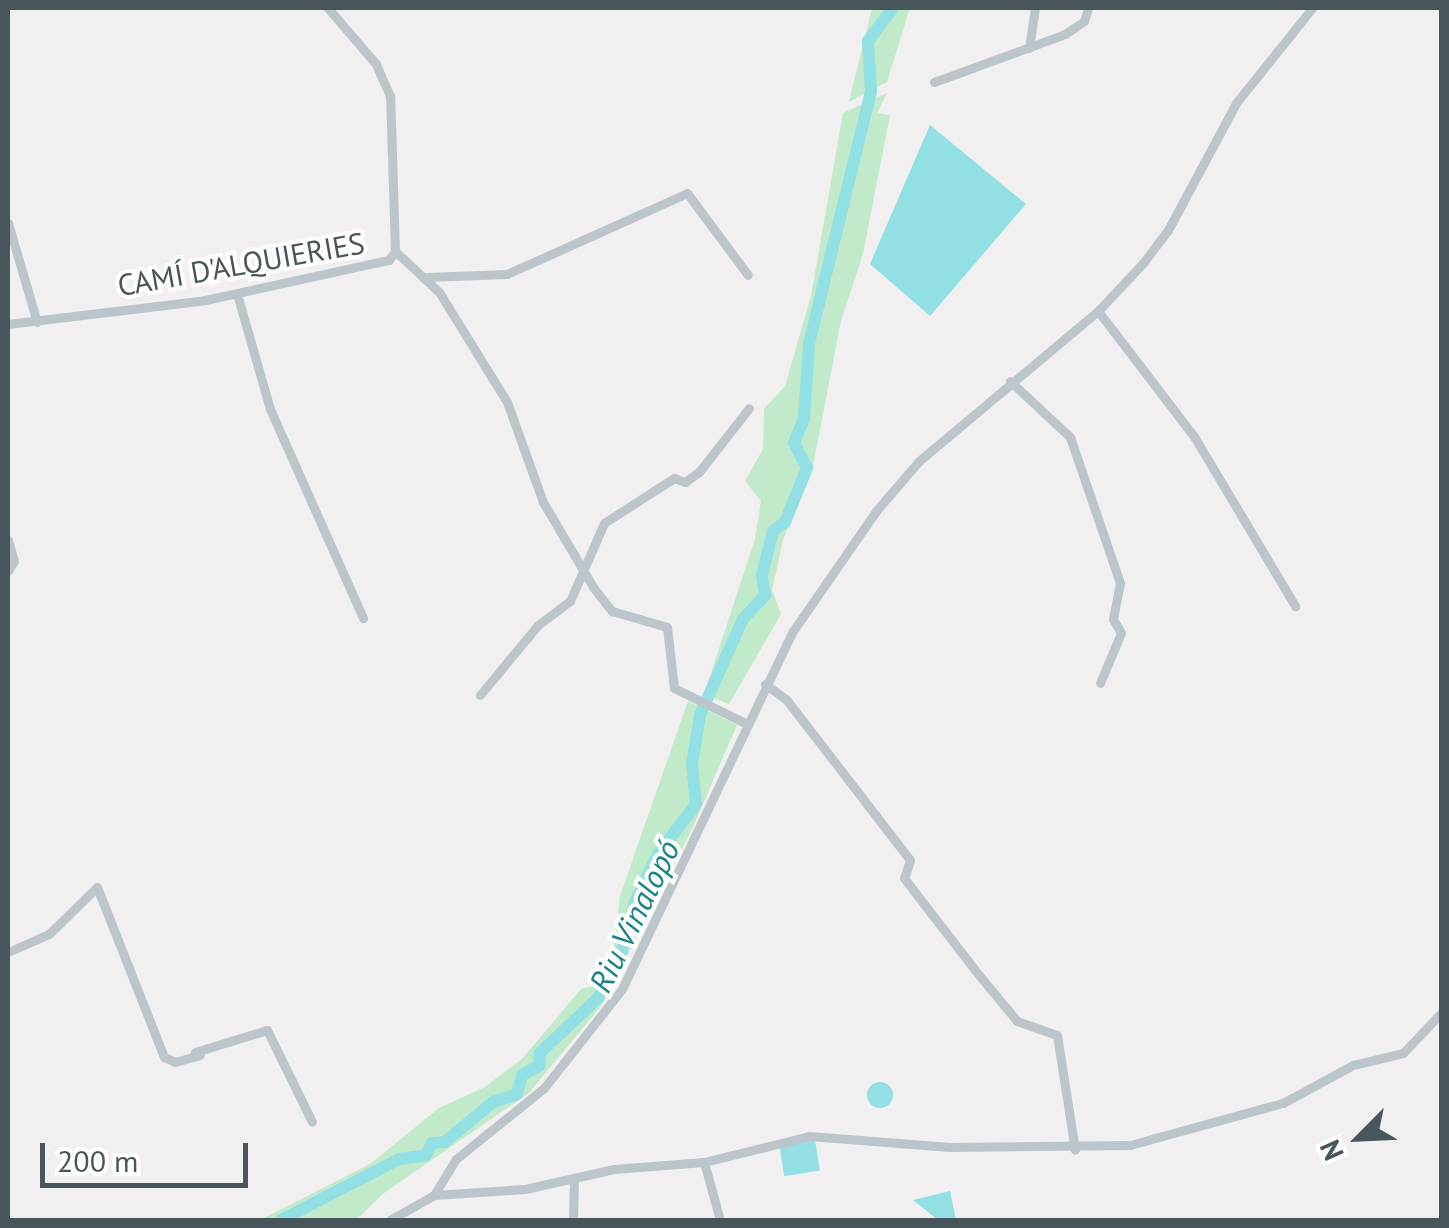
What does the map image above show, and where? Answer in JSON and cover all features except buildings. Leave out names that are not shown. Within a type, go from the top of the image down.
[{"type":"street","name":"CAMÍ D'ALQUIERIES","points":[[8,324],[237,294],[332,268],[374,267],[394,252],[390,96],[376,64],[328,8]]},
{"type":"street","points":[[1030,48],[1034,8]]},
{"type":"street","points":[[934,82],[1065,34],[1084,21],[1088,8]]},
{"type":"street","points":[[434,1195],[456,1159],[544,1088],[622,989],[746,722],[793,631],[876,511],[918,461],[1098,311],[1168,230],[1236,103],[1312,8]]},
{"type":"street","points":[[427,277],[507,274],[688,193],[748,276]]},
{"type":"street","points":[[8,223],[37,322]]},
{"type":"street","points":[[394,252],[427,277],[513,412],[542,502],[612,610],[666,627],[670,682],[746,722]]},
{"type":"street","points":[[237,294],[270,409],[362,618]]},
{"type":"street","points":[[1098,311],[1195,438],[1295,606]]},
{"type":"street","points":[[1010,381],[1070,437],[1120,583],[1114,619],[1121,633],[1100,683]]},
{"type":"street","points":[[480,695],[538,625],[570,601],[604,523],[674,478],[685,482],[699,472],[749,408]]},
{"type":"street","points":[[8,540],[14,560],[8,571]]},
{"type":"street","points":[[765,684],[786,699],[910,860],[904,878],[1017,1021],[1057,1034],[1075,1150]]},
{"type":"street","points":[[8,952],[49,934],[97,887],[164,1058],[176,1062],[267,1030],[312,1122]]},
{"type":"street","points":[[390,1220],[434,1195],[704,1162],[809,1136],[1075,1150],[1130,1145],[1283,1103],[1353,1065],[1409,1051],[1442,1012]]},
{"type":"street","points":[[704,1162],[720,1220]]},
{"type":"street","points":[[573,1220],[574,1178]]},
{"type":"green space","points":[[872,8],[910,8],[887,82],[849,102]]},
{"type":"green space","points":[[887,93],[877,113],[890,115],[863,254],[841,321],[812,471],[783,540],[772,590],[781,614],[729,704],[704,694],[755,539],[761,501],[745,481],[763,449],[764,409],[785,386],[811,296],[843,113]]},
{"type":"green space","points":[[688,701],[737,725],[693,827],[601,1006],[529,1093],[384,1193],[356,1220],[260,1220],[370,1164],[439,1108],[485,1087],[523,1058],[581,989],[599,985],[614,947],[620,896]]},
{"type":"water","points":[[930,125],[1026,204],[930,316],[870,264]]},
{"type":"water","points":[[880,1082],[889,1086],[893,1095],[889,1104],[880,1108],[871,1104],[867,1095],[871,1086]]},
{"type":"water","points":[[815,1140],[820,1171],[784,1176],[779,1146]]},
{"type":"water","points":[[950,1191],[956,1220],[938,1220],[913,1200]]},
{"type":"waterway","name":"Riu Vinalopó","points":[[281,1220],[399,1159],[426,1155],[432,1143],[445,1142],[493,1102],[517,1094],[522,1075],[539,1066],[540,1053],[598,998],[619,962],[635,902],[658,854],[696,804],[692,764],[700,715],[743,619],[765,595],[762,575],[773,531],[785,522],[807,468],[794,443],[804,418],[809,344],[871,91],[868,41],[893,8]]}]
